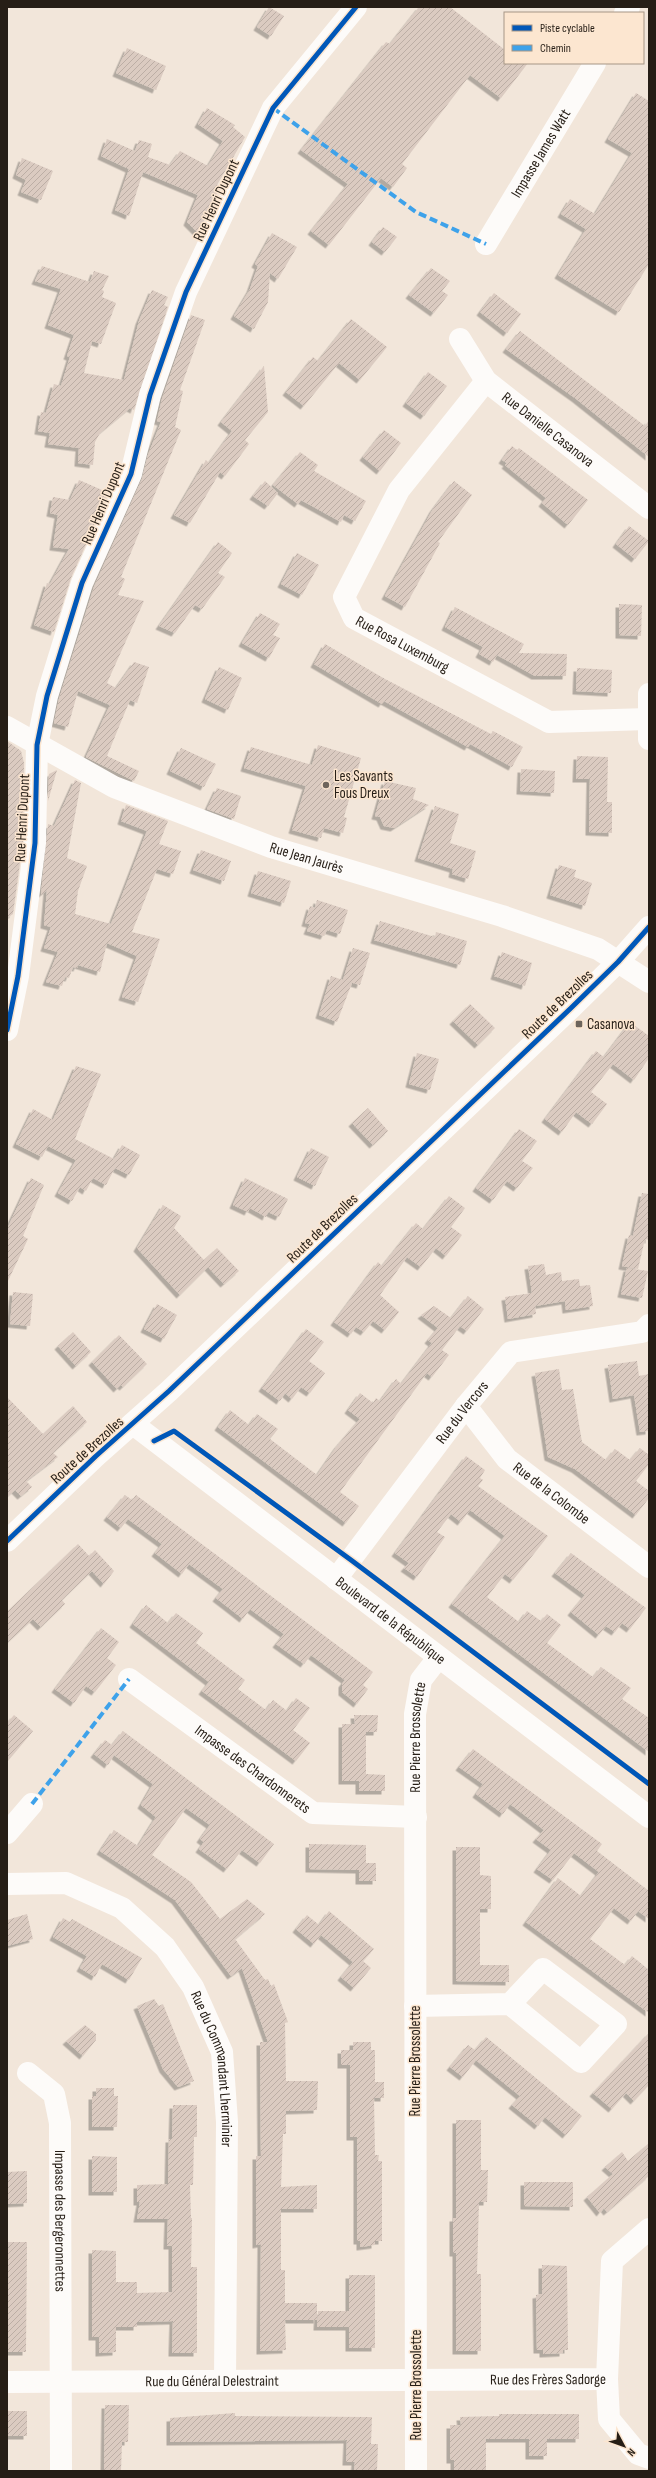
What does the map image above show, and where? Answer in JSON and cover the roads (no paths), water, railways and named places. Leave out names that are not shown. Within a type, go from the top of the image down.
[{"type":"street","name":"Rue Henri Dupont","points":[[7,1030],[13,976],[35,843],[37,745],[47,696],[82,583],[131,474],[150,395],[186,292],[273,108],[356,7]]},
{"type":"street","name":"Impasse James Watt","points":[[486,244],[594,64]]},
{"type":"street","name":"Rue Danielle Casanova","points":[[460,339],[486,381],[649,508]]},
{"type":"street","name":"Rue Rosa Luxemburg","points":[[486,381],[399,490],[344,597],[354,618],[549,722],[649,729]]},
{"type":"street","points":[[649,694],[649,729]]},
{"type":"street","name":"Rue Jean Jaurès","points":[[7,727],[114,787],[271,847],[502,916],[598,949],[649,982]]},
{"type":"street","name":"Route de Brezolles","points":[[7,1541],[96,1456],[133,1424],[618,962],[649,927]]},
{"type":"street","name":"Rue du Vercors","points":[[336,1579],[466,1406],[511,1352],[647,1329]]},
{"type":"street","name":"Rue de la Colombe","points":[[466,1406],[507,1459],[649,1567]]},
{"type":"street","name":"Boulevard de la République","points":[[133,1424],[438,1658],[501,1703],[649,1817]]},
{"type":"street","name":"Rue Pierre Brossolette","points":[[416,2471],[414,2296],[416,2006],[415,1714],[421,1680],[438,1658]]},
{"type":"street","name":"Impasse des Chardonnerets","points":[[129,1679],[313,1813],[416,1817]]},
{"type":"street","points":[[7,1833],[32,1804]]},
{"type":"street","name":"Rue du Commandant Lherminier","points":[[7,1884],[66,1883],[122,1908],[165,1948],[193,1987],[222,2052],[227,2122],[225,2380]]},
{"type":"street","points":[[416,2006],[510,2004],[581,2062],[616,2024],[543,1969],[510,2004]]},
{"type":"street","name":"Impasse des Bergeronnettes","points":[[28,2073],[54,2094],[60,2123],[61,2471]]},
{"type":"street","name":"Rue des Frères Sadorge","points":[[416,2380],[607,2379],[612,2261],[649,2229]]},
{"type":"street","points":[[607,2379],[609,2419],[638,2454],[649,2458]]},
{"type":"street","name":"Rue du Général Delestraint","points":[[7,2382],[416,2380]]},
{"type":"place","name":"Les Savants Fous Dreux","points":[[326,785]]},
{"type":"place","name":"Casanova","points":[[579,1024]]}]
